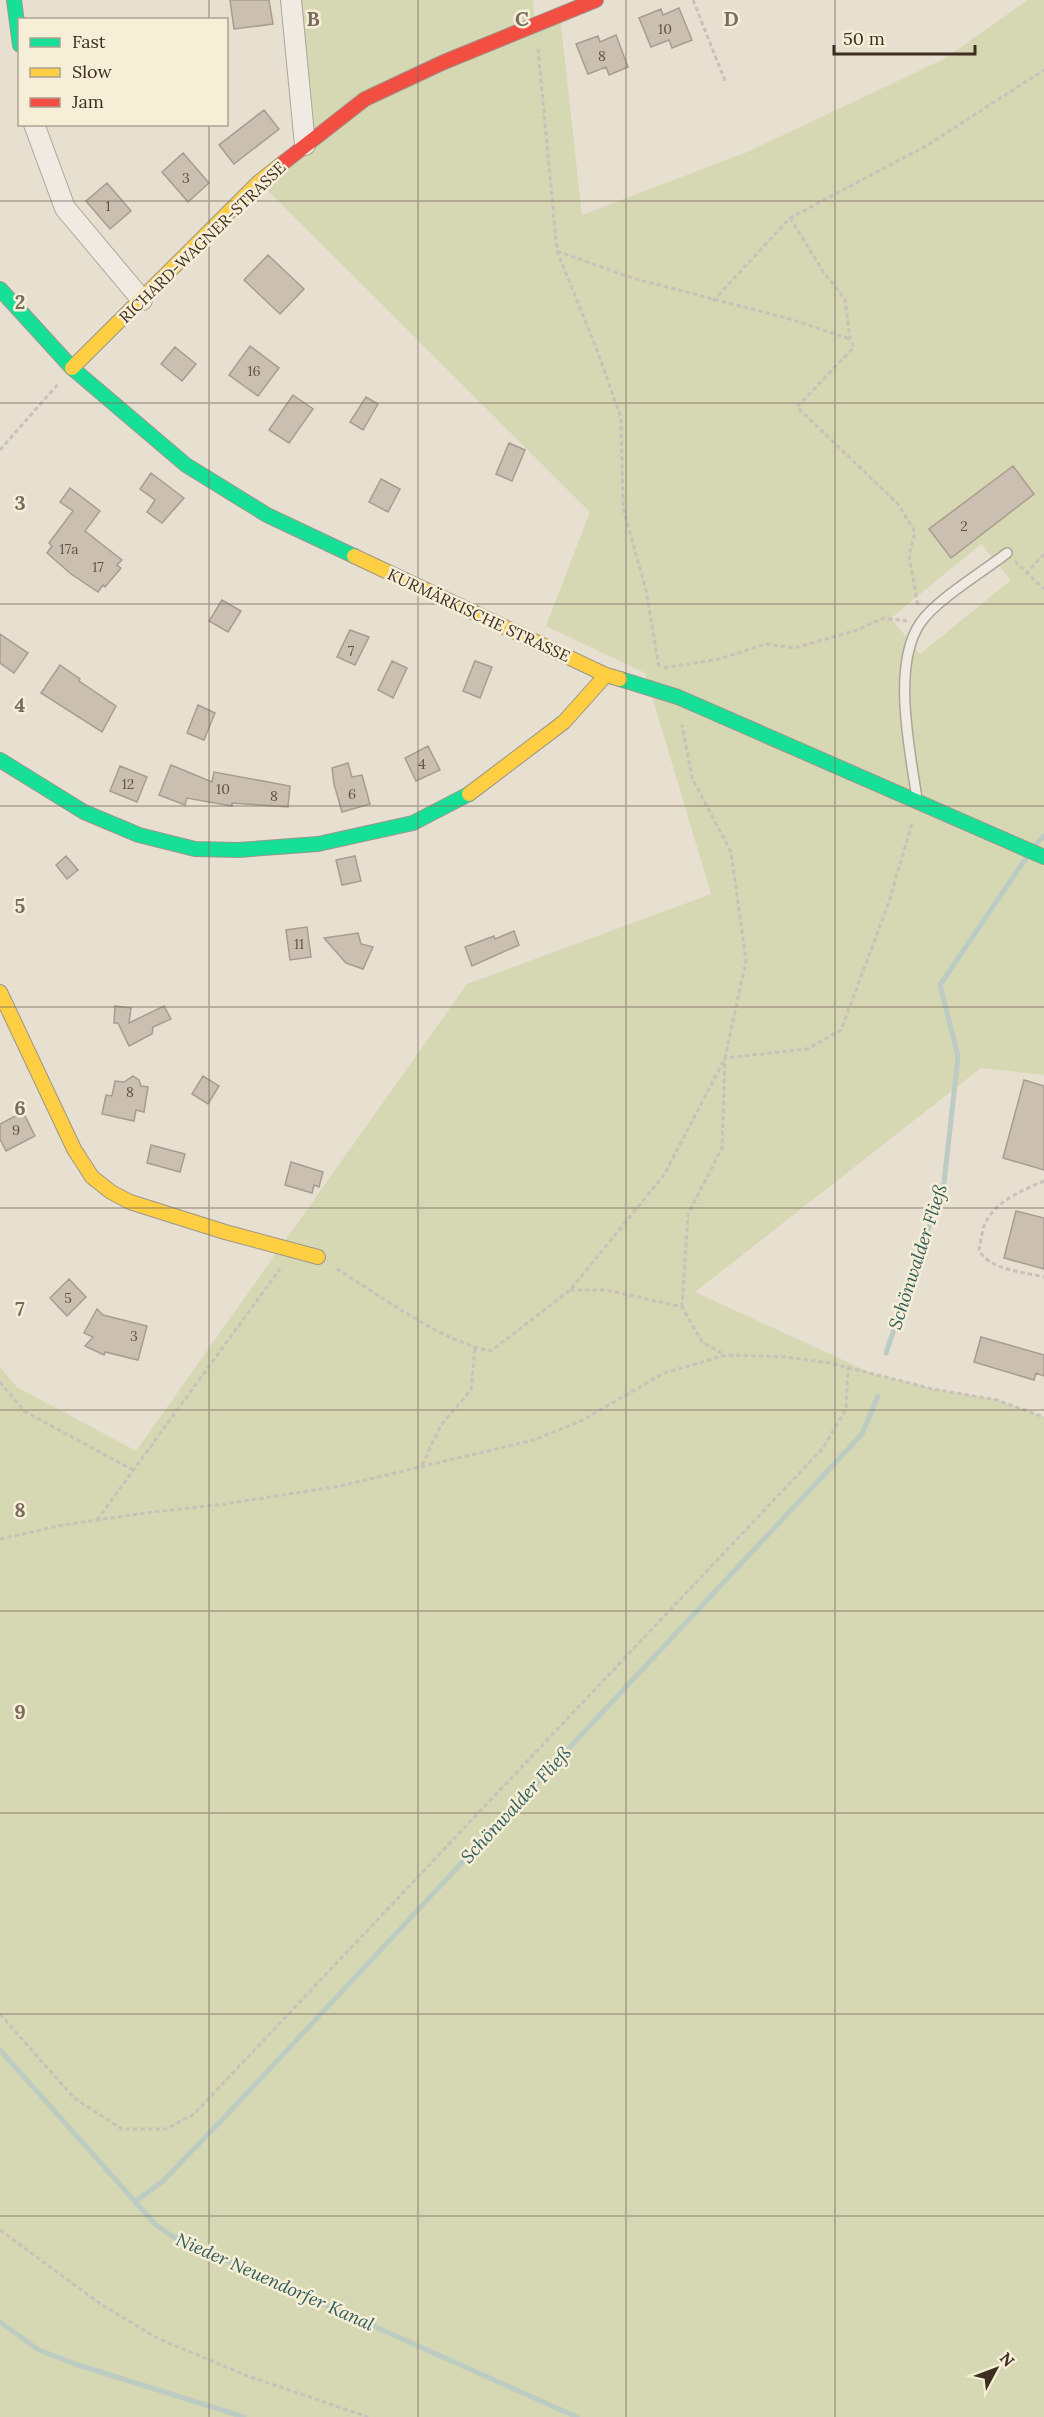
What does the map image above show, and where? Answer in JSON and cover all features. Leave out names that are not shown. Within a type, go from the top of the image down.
[{"type":"street","points":[[14,0],[18,30]]},
{"type":"street","points":[[291,0],[305,145]]},
{"type":"street","name":"RICHARD-WAGNER-STRASSE","points":[[72,368],[259,183],[365,99],[444,62],[597,0]]},
{"type":"street","points":[[35,126],[65,208],[142,300]]},
{"type":"street","name":"KURMÄRKISCHE STRASSE","points":[[0,289],[72,368],[186,465],[267,515],[606,675],[678,697],[1031,851]]},
{"type":"street","points":[[0,760],[84,812],[139,835],[195,849],[238,850],[318,844],[413,823],[467,795],[564,722],[606,675]]},
{"type":"street","points":[[0,992],[74,1149],[92,1177],[111,1192],[130,1202],[225,1232],[318,1257]]},
{"type":"lane","points":[[918,801],[905,721],[907,650],[921,622],[936,607],[1007,553]]},
{"type":"path","points":[[693,0],[726,83]]},
{"type":"path","points":[[535,24],[556,251],[597,350],[621,417],[623,508],[646,590],[659,669],[719,659],[766,644],[795,648],[857,630],[883,618],[921,622],[909,555],[915,532],[898,504],[798,407],[854,347],[850,339],[845,299],[824,273],[789,218]]},
{"type":"path","points":[[713,301],[789,218],[926,146],[1044,70]]},
{"type":"path","points":[[556,251],[632,278],[790,320],[850,339]]},
{"type":"path","points":[[0,450],[72,368]]},
{"type":"path","points":[[1044,554],[1026,574],[1044,589]]},
{"type":"path","points":[[678,697],[692,778],[731,852],[746,961],[725,1058],[722,1148],[688,1214],[682,1307],[702,1341],[726,1355]]},
{"type":"path","points":[[725,1058],[807,1049],[841,1030],[889,902],[918,801]]},
{"type":"path","points":[[318,1257],[404,1311],[464,1344],[490,1351],[570,1290],[664,1175],[725,1058]]},
{"type":"path","points":[[1044,1181],[997,1207],[988,1218],[979,1250],[983,1258],[992,1263],[1044,1277]]},
{"type":"path","points":[[97,1520],[294,1250]]},
{"type":"path","points":[[570,1290],[607,1290],[682,1307]]},
{"type":"path","points":[[422,1465],[441,1425],[471,1390],[475,1348]]},
{"type":"path","points":[[0,1539],[97,1520],[225,1504],[340,1486],[534,1440],[559,1431],[611,1405],[664,1373],[726,1355],[785,1356],[848,1367],[933,1389],[997,1400],[1044,1417]]},
{"type":"path","points":[[0,2014],[74,2098],[122,2129],[166,2129],[194,2114],[823,1448],[846,1409],[848,1367]]},
{"type":"path","points":[[0,1382],[24,1411],[133,1470]]},
{"type":"path","points":[[0,2230],[102,2305],[157,2338],[248,2376],[368,2417]]},
{"type":"green space","points":[[300,0],[533,0],[535,23],[560,16],[582,215],[747,152],[944,59],[1028,0],[1044,0],[1044,1075],[981,1068],[695,1292],[871,1373],[933,1389],[997,1400],[1044,1417],[1044,2417],[0,2417],[0,1367],[17,1387],[136,1451],[467,984],[711,894],[645,673],[546,626],[590,512],[259,182],[305,145]],"holes":[[[981,544],[1011,580],[920,654],[891,618]]]},
{"type":"building","points":[[230,0],[269,0],[273,24],[234,29]]},
{"type":"building","points":[[679,8],[692,40],[672,48],[669,40],[651,47],[639,18],[661,9],[663,15]]},
{"type":"building","points":[[616,35],[628,67],[609,75],[606,67],[588,74],[576,44],[598,36],[600,42]]},
{"type":"building","points":[[264,110],[279,129],[234,164],[219,145]]},
{"type":"building","points":[[183,153],[209,183],[188,202],[162,172]]},
{"type":"building","points":[[107,183],[131,211],[110,229],[86,201]]},
{"type":"building","points":[[268,255],[304,289],[280,314],[244,280]]},
{"type":"building","points":[[250,346],[279,368],[258,396],[229,375]]},
{"type":"building","points":[[175,347],[196,364],[182,381],[161,364]]},
{"type":"building","points":[[293,395],[313,409],[289,443],[269,430]]},
{"type":"building","points":[[366,397],[378,404],[363,430],[350,422]]},
{"type":"building","points":[[509,443],[525,450],[512,481],[496,474]]},
{"type":"building","points":[[1013,466],[1034,494],[951,558],[929,529]]},
{"type":"building","points":[[151,473],[184,498],[162,523],[147,512],[155,500],[140,489]]},
{"type":"building","points":[[381,479],[400,489],[388,512],[369,502]]},
{"type":"building","points":[[70,488],[100,511],[85,531],[122,560],[117,565],[121,568],[98,592],[71,574],[47,553],[52,546],[49,543],[73,511],[60,502]]},
{"type":"building","points":[[222,600],[241,611],[228,632],[209,621]]},
{"type":"building","points":[[350,630],[369,637],[355,665],[337,657]]},
{"type":"building","points":[[0,634],[28,653],[14,673],[0,663]]},
{"type":"building","points":[[392,661],[407,668],[393,698],[378,690]]},
{"type":"building","points":[[475,661],[492,667],[480,698],[463,691]]},
{"type":"building","points":[[60,665],[116,706],[102,732],[41,693]]},
{"type":"building","points":[[198,705],[215,713],[204,740],[187,733]]},
{"type":"building","points":[[428,746],[440,770],[416,781],[405,758]]},
{"type":"building","points":[[348,763],[352,777],[362,775],[370,804],[342,812],[332,768]]},
{"type":"building","points":[[171,765],[212,782],[214,772],[290,786],[288,807],[232,803],[232,806],[187,798],[185,805],[159,795]]},
{"type":"building","points":[[120,766],[147,777],[137,802],[110,791]]},
{"type":"building","points":[[66,856],[78,870],[67,879],[56,865]]},
{"type":"building","points":[[355,856],[361,881],[342,885],[336,860]]},
{"type":"building","points":[[307,927],[311,957],[290,960],[286,930]]},
{"type":"building","points":[[514,931],[519,945],[472,966],[465,947]]},
{"type":"building","points":[[358,933],[361,944],[373,947],[363,969],[346,963],[324,938]]},
{"type":"building","points":[[115,1006],[131,1008],[129,1023],[164,1006],[171,1019],[153,1027],[152,1034],[129,1046],[118,1023],[114,1023]]},
{"type":"building","points":[[133,1076],[139,1080],[141,1086],[148,1087],[144,1112],[136,1110],[134,1121],[102,1114],[106,1095],[112,1096],[115,1081],[124,1082]]},
{"type":"building","points":[[203,1076],[219,1086],[208,1104],[192,1094]]},
{"type":"building","points":[[1024,1080],[1044,1086],[1044,1170],[1003,1158]]},
{"type":"building","points":[[23,1112],[35,1136],[6,1151],[0,1139],[0,1124]]},
{"type":"building","points":[[151,1145],[185,1154],[180,1172],[147,1163]]},
{"type":"building","points":[[291,1162],[323,1172],[319,1187],[314,1185],[312,1193],[285,1185]]},
{"type":"building","points":[[1016,1211],[1044,1218],[1044,1269],[1004,1258]]},
{"type":"building","points":[[69,1279],[86,1297],[67,1316],[50,1298]]},
{"type":"building","points":[[97,1309],[103,1315],[147,1326],[138,1360],[105,1352],[104,1355],[85,1346],[93,1337],[84,1333]]},
{"type":"building","points":[[981,1337],[1044,1355],[1044,1376],[1036,1373],[1034,1380],[974,1362]]},
{"type":"waterway","name":"Schönwalder Fließ","points":[[1035,845],[1044,836]]},
{"type":"waterway","name":"Schönwalder Fließ","points":[[886,1353],[944,1183],[958,1057],[940,985],[1026,858]]},
{"type":"waterway","name":"Schönwalder Fließ","points":[[136,2201],[163,2181],[221,2121],[862,1434],[878,1396]]},
{"type":"waterway","name":"Nieder Neuendorfer Kanal","points":[[0,2050],[155,2224],[172,2236],[577,2417]]},
{"type":"waterway","points":[[0,2322],[39,2350],[75,2364],[244,2417]]},
{"type":"traffic: fast","points":[[14,0],[18,30]]},
{"type":"traffic: fast","points":[[0,289],[72,368],[186,465],[267,515],[354,556]]},
{"type":"traffic: fast","points":[[620,679],[678,697],[1044,857]]},
{"type":"traffic: fast","points":[[0,760],[84,812],[139,835],[195,849],[238,850],[318,844],[413,823],[469,794]]},
{"type":"traffic: slow","points":[[72,368],[259,182],[283,163]]},
{"type":"traffic: slow","points":[[354,556],[606,675],[620,679]]},
{"type":"traffic: slow","points":[[469,794],[564,722],[606,675]]},
{"type":"traffic: slow","points":[[0,992],[74,1149],[92,1177],[111,1192],[130,1202],[225,1232],[318,1257]]},
{"type":"traffic: jam","points":[[283,163],[365,99],[444,62],[596,0]]}]
